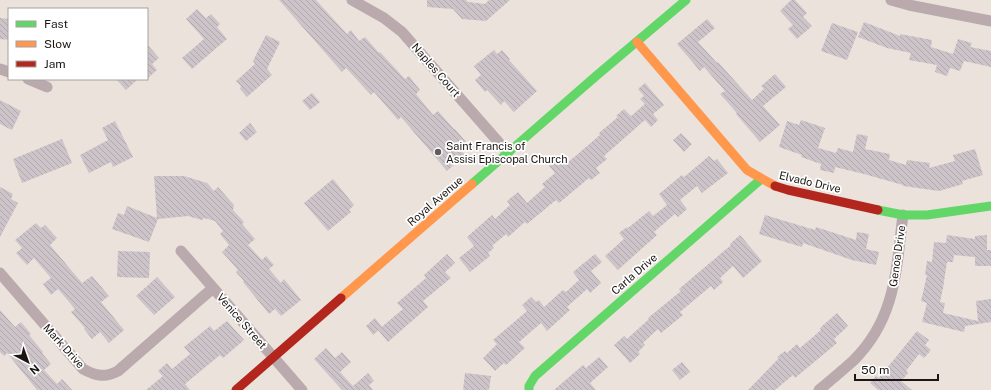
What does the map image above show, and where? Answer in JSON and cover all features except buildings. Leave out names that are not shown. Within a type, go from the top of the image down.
[{"type":"street","name":"Naples Court","points":[[352,0],[384,18],[402,32],[508,153]]},
{"type":"street","name":"Royal Avenue","points":[[236,390],[686,0]]},
{"type":"street","points":[[891,0],[991,21]]},
{"type":"street","name":"Elvado Drive","points":[[637,42],[747,170],[760,180],[773,186],[788,190],[903,215],[927,215],[991,206]]},
{"type":"street","points":[[30,80],[47,87]]},
{"type":"street","name":"Carla Drive","points":[[529,389],[529,386],[535,376],[760,180]]},
{"type":"street","name":"Genoa Drive","points":[[819,390],[854,359],[867,345],[878,328],[894,286],[903,215]]},
{"type":"street","name":"Venice Street","points":[[181,251],[302,390]]},
{"type":"street","name":"Mark Drive","points":[[0,273],[83,369],[93,375],[102,376],[111,375],[118,371],[213,288]]},
{"type":"traffic: fast","points":[[472,184],[686,0]]},
{"type":"traffic: fast","points":[[529,390],[529,386],[535,376],[760,180]]},
{"type":"traffic: fast","points":[[878,210],[903,215],[927,215],[991,206]]},
{"type":"traffic: slow","points":[[637,42],[747,170],[775,186]]},
{"type":"traffic: slow","points":[[341,298],[472,184]]},
{"type":"traffic: jam","points":[[775,186],[878,210]]},
{"type":"traffic: jam","points":[[236,390],[341,298]]},
{"type":"place","name":"Saint Francis of Assisi Episcopal Church","points":[[438,152]]}]
